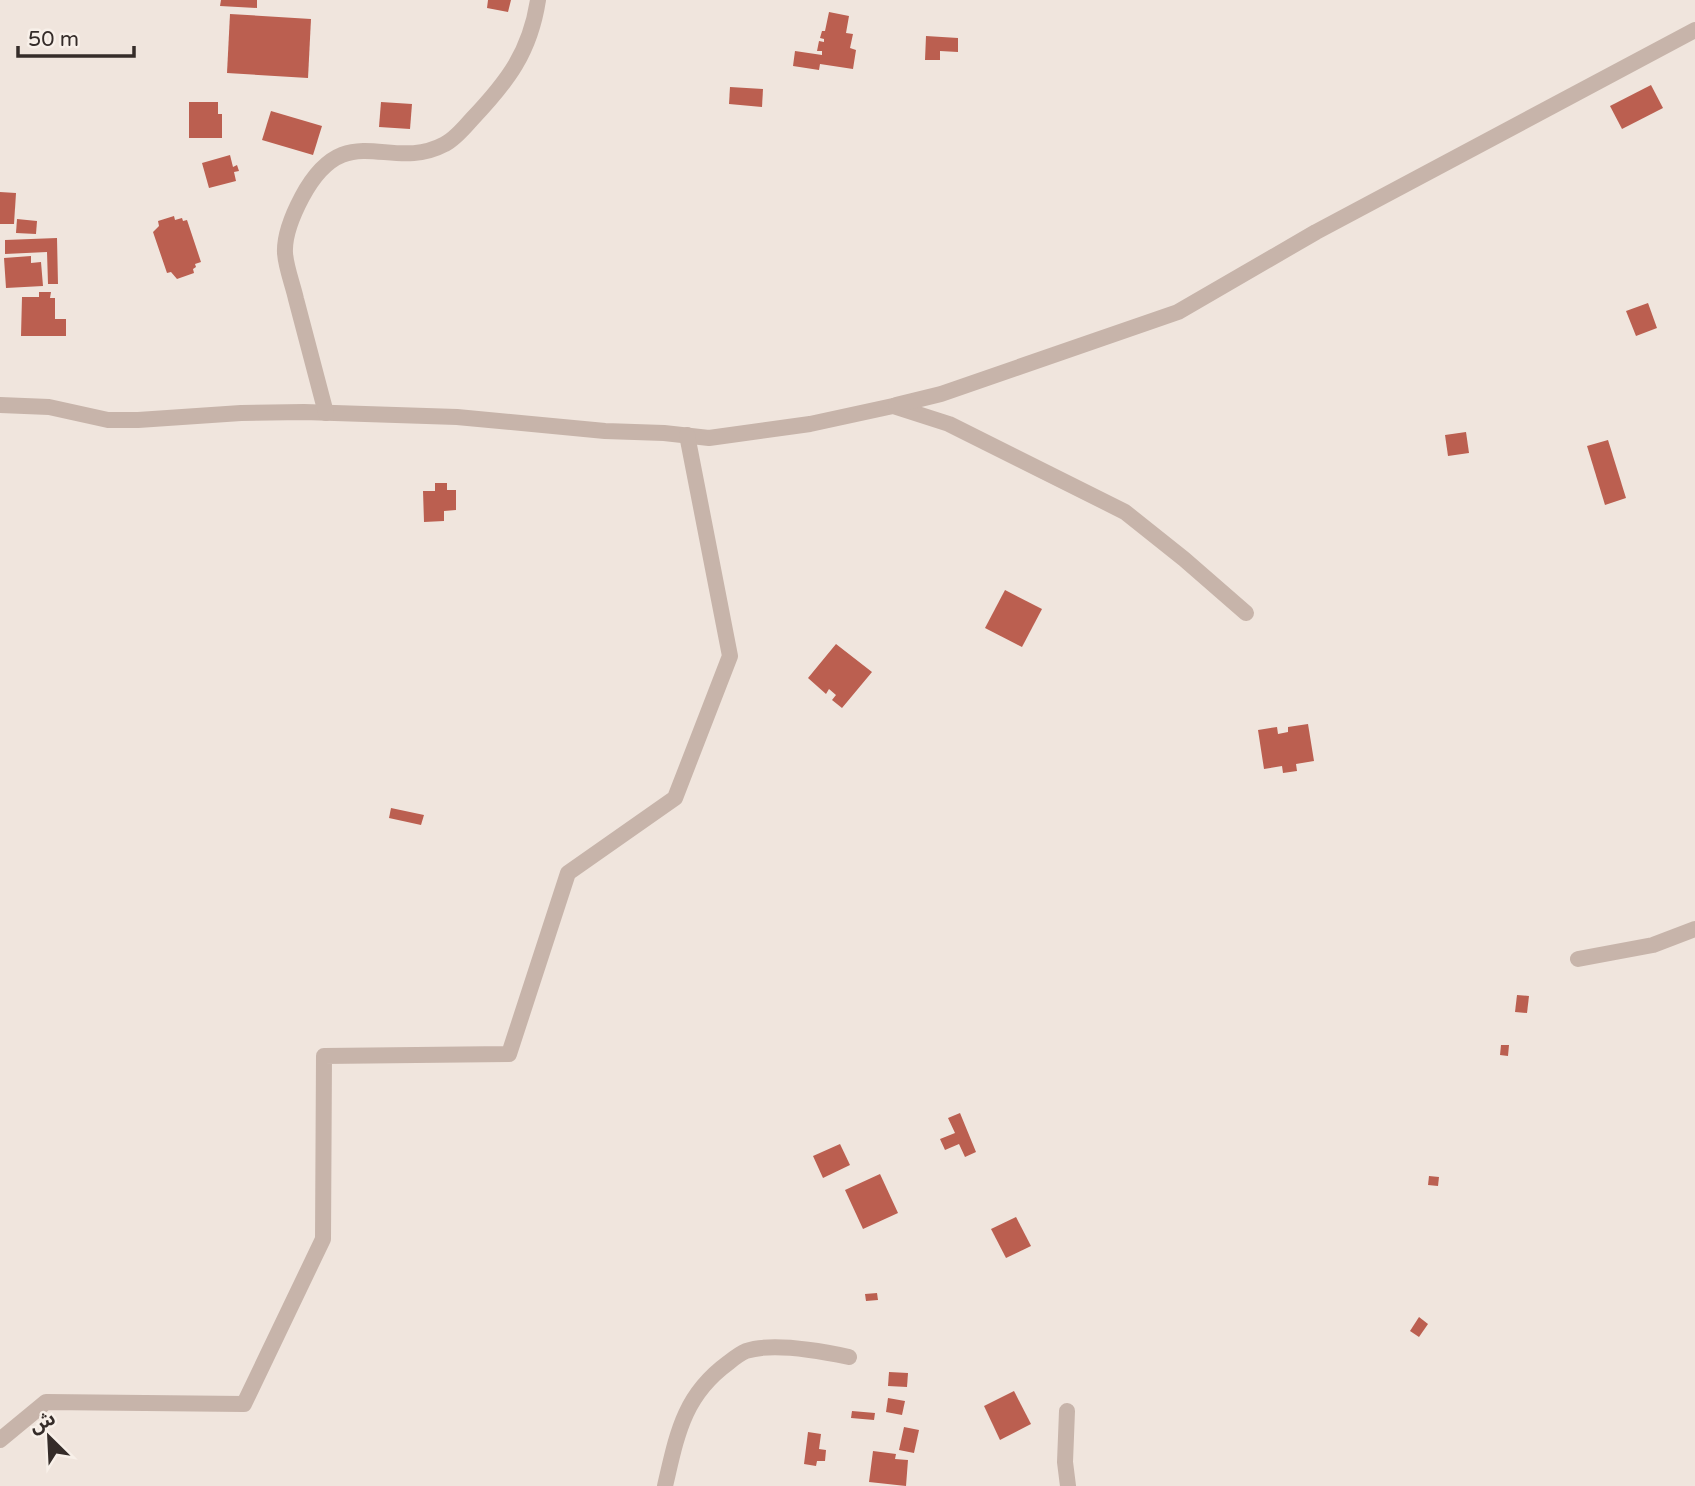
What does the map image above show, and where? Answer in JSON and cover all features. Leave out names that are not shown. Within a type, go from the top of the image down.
[{"type":"street","points":[[327,413],[285,252],[290,222],[303,196],[317,172],[337,156],[362,151],[418,153],[446,144],[485,105],[516,67],[534,27],[538,0]]},
{"type":"street","points":[[0,405],[49,407],[107,420],[242,412],[327,413],[457,417],[605,432],[709,438],[810,424],[893,406],[940,394],[1178,312],[1316,232],[1695,30]]},
{"type":"street","points":[[893,406],[948,424],[1125,512],[1246,614]]},
{"type":"street","points":[[0,1440],[46,1402],[244,1404],[323,1239],[324,1056],[509,1054],[568,873],[675,798],[730,656],[687,435]]},
{"type":"street","points":[[1578,959],[1653,945],[1695,929]]},
{"type":"street","points":[[666,1486],[677,1435],[694,1395],[718,1371],[744,1352],[763,1348],[826,1352],[849,1357]]},
{"type":"street","points":[[1066,1411],[1065,1462],[1068,1486]]},
{"type":"building","points":[[221,0],[257,0],[257,8],[220,6]]},
{"type":"building","points":[[488,0],[511,0],[508,12],[487,8]]},
{"type":"building","points":[[829,12],[849,16],[846,33],[853,34],[850,48],[856,50],[853,69],[820,64],[819,70],[793,66],[795,51],[822,55],[822,51],[817,51],[819,41],[824,42],[824,39],[820,38],[822,31],[825,31]]},
{"type":"building","points":[[230,14],[311,19],[308,78],[227,73]]},
{"type":"building","points":[[926,36],[958,38],[958,52],[940,51],[940,60],[925,60]]},
{"type":"building","points":[[1651,85],[1663,108],[1622,129],[1610,106]]},
{"type":"building","points":[[730,87],[763,89],[762,107],[729,104]]},
{"type":"building","points":[[189,102],[218,102],[218,114],[222,114],[222,138],[189,138]]},
{"type":"building","points":[[381,102],[412,104],[410,129],[379,127]]},
{"type":"building","points":[[271,111],[322,126],[313,155],[262,140]]},
{"type":"building","points":[[230,155],[233,167],[237,165],[239,171],[234,172],[236,181],[209,188],[202,163]]},
{"type":"building","points":[[0,192],[16,193],[14,224],[0,224]]},
{"type":"building","points":[[174,216],[175,220],[187,220],[201,262],[195,264],[194,273],[177,279],[171,272],[167,273],[153,232],[159,226],[158,221]]},
{"type":"building","points":[[17,219],[37,221],[36,234],[16,233]]},
{"type":"building","points":[[57,238],[58,284],[48,284],[47,252],[5,254],[5,240]]},
{"type":"building","points":[[31,256],[31,263],[41,262],[43,286],[6,288],[4,258]]},
{"type":"building","points":[[39,292],[51,292],[50,298],[55,298],[55,319],[66,319],[66,336],[21,336],[22,297],[39,297]]},
{"type":"building","points":[[1648,303],[1657,328],[1636,336],[1626,311]]},
{"type":"building","points":[[1466,432],[1469,453],[1448,456],[1445,435]]},
{"type":"building","points":[[1608,440],[1626,498],[1605,505],[1587,446]]},
{"type":"building","points":[[435,483],[447,483],[447,490],[456,490],[456,510],[444,511],[444,521],[424,522],[423,491],[435,491]]},
{"type":"building","points":[[1005,590],[1042,609],[1022,647],[985,628]]},
{"type":"building","points":[[836,644],[872,672],[842,708],[832,700],[836,695],[829,689],[826,694],[808,678]]},
{"type":"building","points":[[1308,724],[1314,761],[1296,764],[1297,771],[1283,773],[1282,766],[1264,769],[1258,730],[1277,727],[1278,734],[1288,732],[1288,727]]},
{"type":"building","points":[[391,808],[424,815],[421,825],[389,818]]},
{"type":"building","points":[[1517,995],[1529,996],[1527,1013],[1515,1012]]},
{"type":"building","points":[[1501,1045],[1509,1045],[1508,1056],[1500,1055]]},
{"type":"building","points":[[960,1113],[976,1152],[965,1157],[959,1144],[945,1150],[940,1139],[955,1133],[948,1118]]},
{"type":"building","points":[[840,1144],[850,1165],[823,1178],[813,1156]]},
{"type":"building","points":[[880,1174],[898,1213],[863,1229],[845,1190]]},
{"type":"building","points":[[1429,1176],[1439,1177],[1438,1186],[1428,1185]]},
{"type":"building","points":[[1016,1217],[1031,1246],[1006,1258],[991,1229]]},
{"type":"building","points":[[877,1293],[878,1300],[866,1301],[865,1294]]},
{"type":"building","points":[[1419,1317],[1428,1324],[1419,1337],[1410,1331]]},
{"type":"building","points":[[889,1372],[908,1373],[907,1387],[888,1386]]},
{"type":"building","points":[[1014,1391],[1031,1424],[1000,1440],[984,1406]]},
{"type":"building","points":[[888,1398],[905,1401],[902,1415],[886,1412]]},
{"type":"building","points":[[852,1411],[875,1413],[874,1420],[851,1418]]},
{"type":"building","points":[[904,1427],[919,1430],[914,1453],[899,1450]]},
{"type":"building","points":[[808,1432],[821,1434],[819,1449],[826,1450],[825,1461],[817,1461],[816,1466],[804,1464]]},
{"type":"building","points":[[873,1451],[896,1454],[895,1459],[908,1460],[906,1486],[869,1482]]}]
